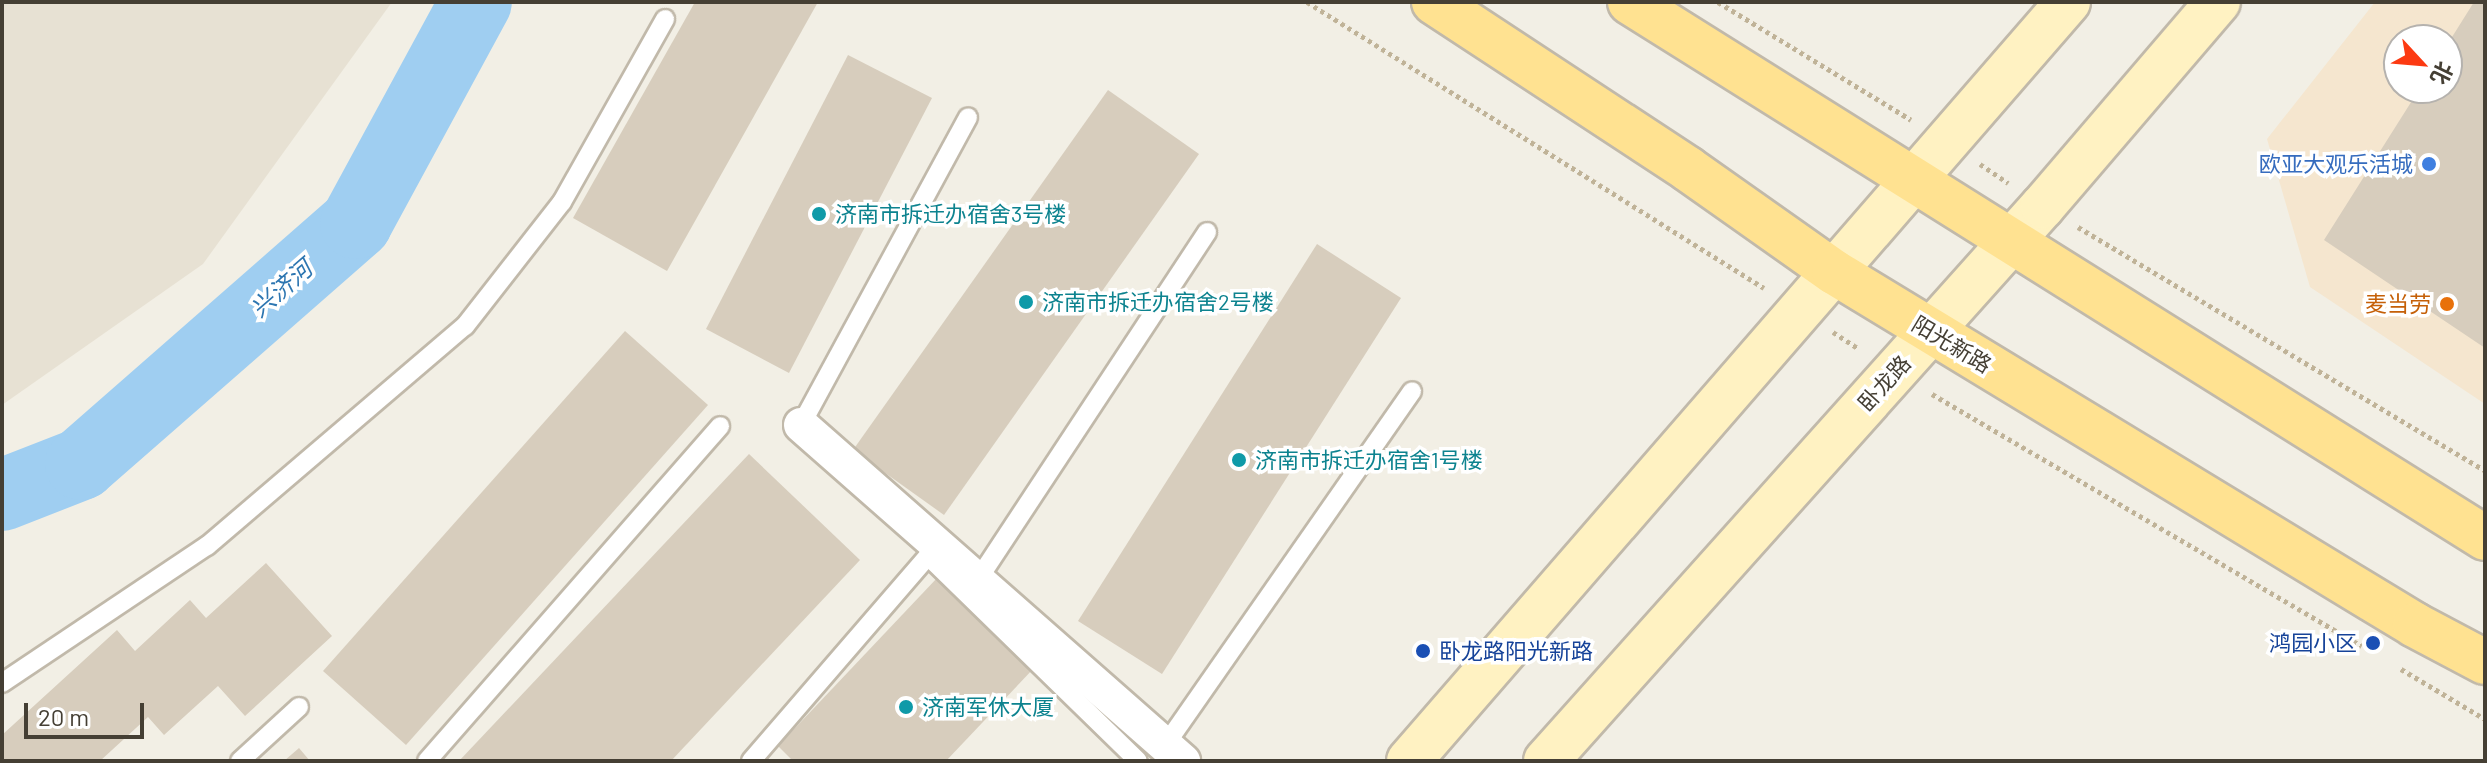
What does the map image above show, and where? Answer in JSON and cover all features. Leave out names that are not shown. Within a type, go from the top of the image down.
[{"type":"main road","name":"阳光新路","points":[[1434,2],[1688,169],[1834,272],[2415,625],[2485,662]]},
{"type":"main road","points":[[1630,2],[2485,538]]},
{"type":"main road","points":[[1409,761],[2068,2]]},
{"type":"main road","name":"卧龙路","points":[[1546,761],[2043,206],[2218,2]]},
{"type":"street","points":[[801,425],[977,581],[1162,755]]},
{"type":"lane","points":[[2,683],[207,546],[465,326],[562,202],[665,19]]},
{"type":"lane","points":[[801,425],[968,117]]},
{"type":"lane","points":[[977,581],[1207,232]]},
{"type":"lane","points":[[751,761],[928,556],[1162,755],[1412,391]]},
{"type":"lane","points":[[427,761],[720,426]]},
{"type":"lane","points":[[240,761],[299,707]]},
{"type":"path","points":[[1718,2],[1948,143],[2043,206],[2485,471]]},
{"type":"shaded area","points":[[2,2],[392,2],[203,264],[2,405]]},
{"type":"shaded area","points":[[2375,2],[2485,2],[2485,404],[2310,287],[2267,139]]},
{"type":"building","points":[[695,2],[818,2],[667,271],[573,218]]},
{"type":"building","name":"欧亚大观乐活城","points":[[2474,2],[2485,2],[2485,348],[2324,240],[2410,104],[2463,104],[2463,24],[2460,24]]},
{"type":"building","name":"济南市拆迁办宿舍3号楼","points":[[848,55],[932,98],[789,373],[706,329]]},
{"type":"building","name":"济南市拆迁办宿舍2号楼","points":[[1108,90],[1199,154],[944,515],[853,450]]},
{"type":"building","name":"济南市拆迁办宿舍1号楼","points":[[1317,244],[1401,298],[1162,674],[1078,621]]},
{"type":"building","points":[[625,331],[708,405],[406,745],[323,671]]},
{"type":"building","points":[[749,454],[860,560],[671,761],[459,761]]},
{"type":"building","points":[[266,563],[332,636],[245,716],[218,686],[164,735],[148,717],[100,761],[2,761],[2,735],[117,630],[135,651],[190,600],[206,618]]},
{"type":"building","name":"济南军休大厦","points":[[938,577],[1034,668],[946,761],[793,761],[778,746]]},
{"type":"building","points":[[299,748],[310,761],[284,761]]},
{"type":"waterway","name":"兴济河","points":[[2,495],[81,464],[356,223],[476,2]]},
{"type":"place","name":"欧亚大观乐活城","points":[[2429,164]]},
{"type":"place","name":"济南市拆迁办宿舍3号楼","points":[[819,214]]},
{"type":"place","name":"济南市拆迁办宿舍2号楼","points":[[1026,302]]},
{"type":"place","name":"麦当劳","points":[[2447,304]]},
{"type":"place","name":"济南市拆迁办宿舍1号楼","points":[[1239,460]]},
{"type":"place","name":"鸿园小区","points":[[2373,643]]},
{"type":"place","name":"卧龙路阳光新路","points":[[1423,651]]},
{"type":"place","name":"济南军休大厦","points":[[906,707]]}]
